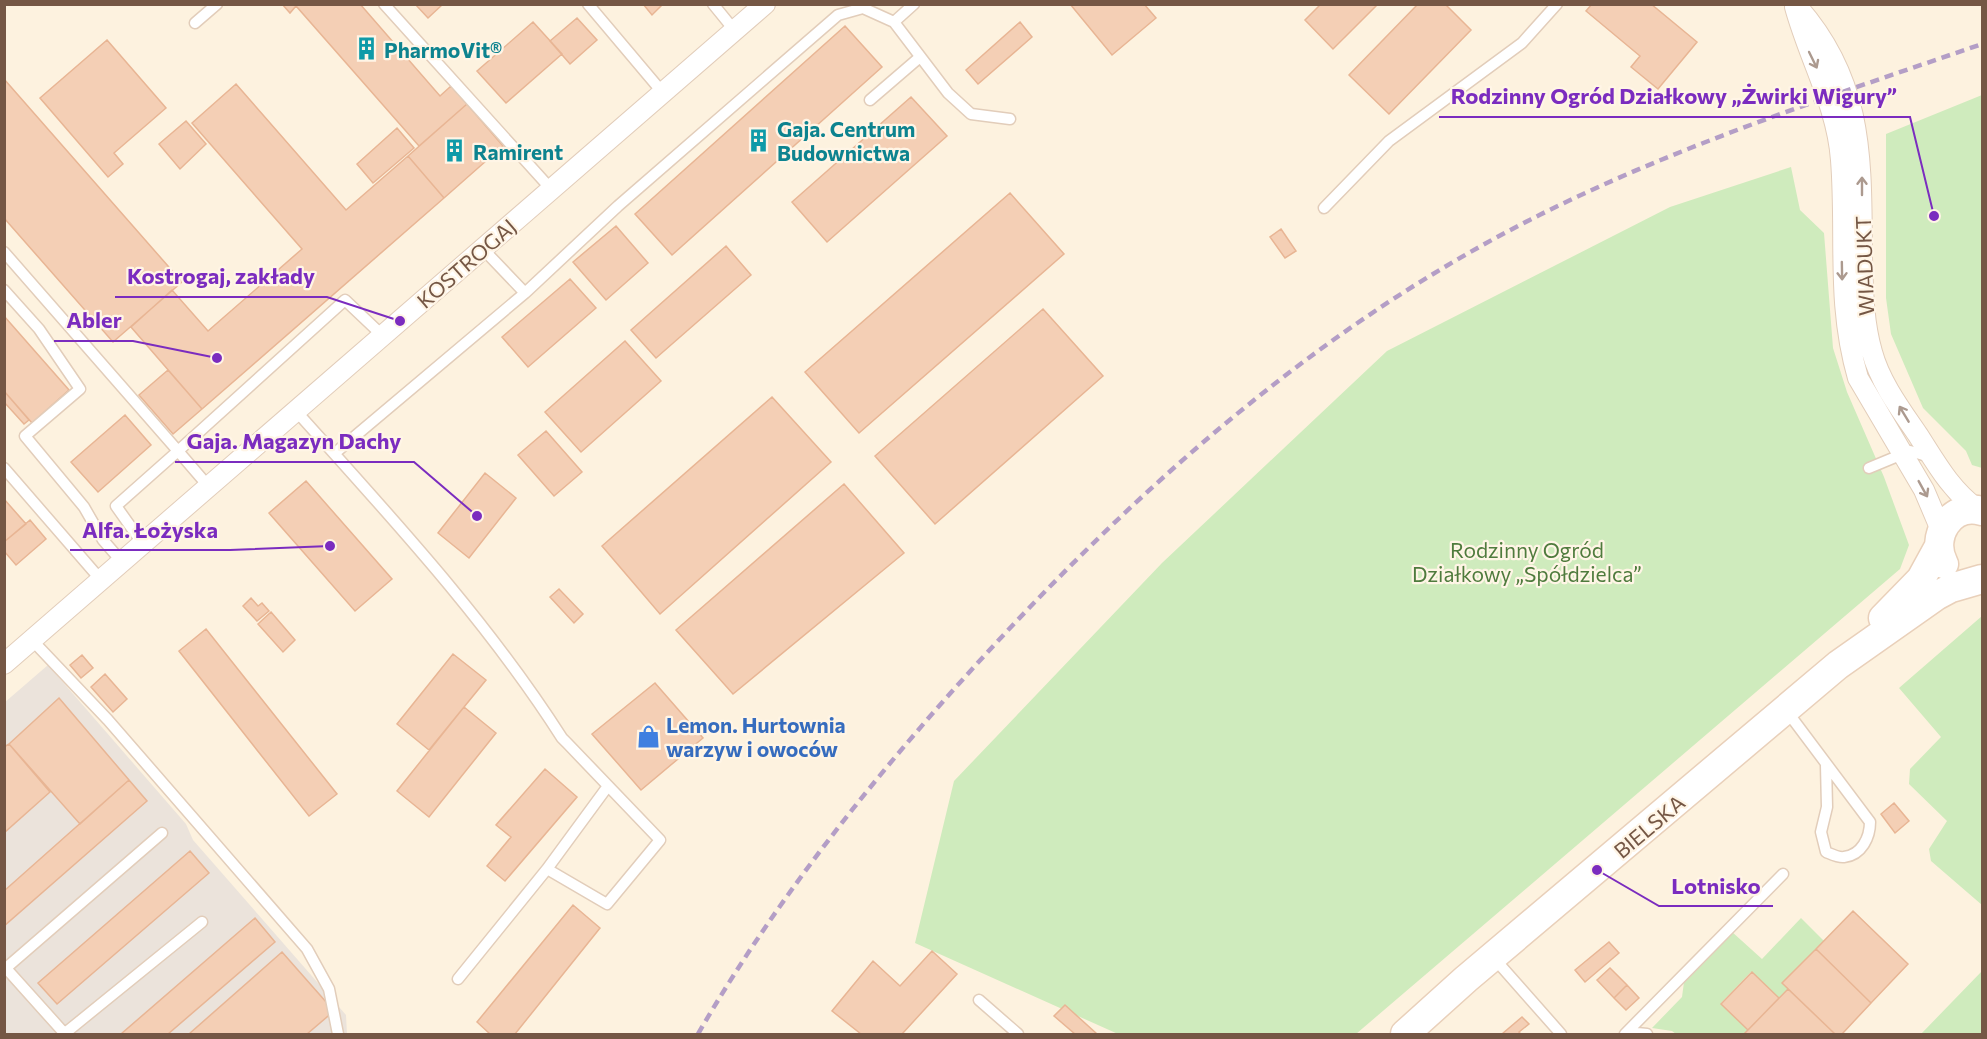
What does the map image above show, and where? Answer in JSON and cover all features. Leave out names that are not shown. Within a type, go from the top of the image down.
[{"type":"main road","name":"BIELSKA","points":[[1406,1035],[1492,957],[1838,665],[1921,579],[1955,514],[1980,510]]},
{"type":"main road","name":"BIELSKA","points":[[1940,539],[1945,566],[1953,574],[1979,580]]},
{"type":"main road","name":"BIELSKA","points":[[1838,665],[1936,596],[1951,588],[1979,580]]},
{"type":"street","name":"KOSTROGAJ","points":[[4,664],[765,4]]},
{"type":"street","name":"WIADUKT","points":[[1795,4],[1805,44],[1827,92],[1837,128],[1841,160],[1843,296],[1853,360],[1858,378],[1929,500],[1940,539]]},
{"type":"street","name":"WIADUKT","points":[[1795,4],[1814,25],[1828,48],[1852,109],[1861,163],[1863,300],[1872,353],[1882,376],[1951,487],[1980,510]]},
{"type":"lane","points":[[195,23],[217,4]]},
{"type":"lane","points":[[384,4],[551,189]]},
{"type":"lane","points":[[588,4],[663,93]]},
{"type":"lane","points":[[712,4],[735,31]]},
{"type":"lane","points":[[894,22],[914,4]]},
{"type":"lane","points":[[1324,208],[1389,141],[1522,43],[1557,4]]},
{"type":"lane","points":[[335,453],[525,293],[618,206],[838,15],[863,8],[894,22],[948,93],[971,114],[1010,119]]},
{"type":"lane","points":[[870,100],[920,57]]},
{"type":"lane","points":[[483,249],[525,293]]},
{"type":"lane","points":[[4,252],[209,487]]},
{"type":"lane","points":[[4,290],[39,329],[80,389],[25,436],[84,507],[103,540],[122,562]]},
{"type":"lane","points":[[143,544],[116,506],[345,300],[383,336]]},
{"type":"lane","points":[[296,411],[436,568],[528,685],[562,738],[660,840],[607,904],[547,869]]},
{"type":"lane","points":[[1869,468],[1902,453],[1916,451],[1933,458]]},
{"type":"lane","points":[[4,468],[101,579]]},
{"type":"lane","points":[[32,640],[108,720],[307,949],[329,989],[338,1035]]},
{"type":"lane","points":[[1786,710],[1870,822],[1870,836],[1859,850],[1844,857],[1826,852],[1821,832],[1827,807],[1826,765]]},
{"type":"lane","points":[[458,979],[547,869],[608,786]]},
{"type":"lane","points":[[162,832],[5,967],[64,1034],[202,922]]},
{"type":"lane","points":[[1626,1034],[1783,874]]},
{"type":"lane","points":[[1492,957],[1561,1035]]},
{"type":"lane","points":[[979,1000],[1018,1035]]},
{"type":"lane","points":[[1626,1034],[1647,1035]]},
{"type":"shaded area","points":[[48,665],[186,824],[193,840],[346,1015],[347,1034],[5,1034],[4,703]]},
{"type":"green space","points":[[1982,95],[1982,468],[1972,465],[1966,451],[1923,408],[1891,334],[1886,298],[1886,134]]},
{"type":"green space","name":"Rodzinny Ogród Działkowy „Spółdzielca”","points":[[1791,167],[1800,210],[1824,233],[1833,348],[1847,392],[1884,477],[1909,545],[1900,569],[1356,1034],[1118,1034],[915,943],[954,781],[1162,563],[1387,351],[1670,207]]},
{"type":"green space","points":[[1982,616],[1982,905],[1931,861],[1929,849],[1947,821],[1909,784],[1910,769],[1941,737],[1899,688]]},
{"type":"green space","points":[[1801,918],[1824,941],[1783,983],[1788,989],[1779,998],[1751,972],[1721,1003],[1748,1030],[1744,1034],[1676,1034],[1672,1031],[1652,1028],[1682,997],[1684,982],[1731,931],[1762,959]]},
{"type":"green space","points":[[1982,971],[1982,1034],[1921,1034]]},
{"type":"building","name":"PharmoVit®","points":[[282,4],[360,4],[440,96],[451,86],[467,104],[419,146],[296,6],[290,13]]},
{"type":"building","points":[[415,4],[443,4],[428,18]]},
{"type":"building","points":[[643,4],[663,4],[652,15]]},
{"type":"building","points":[[1070,4],[1144,4],[1156,18],[1112,55]]},
{"type":"building","points":[[1321,4],[1378,4],[1333,49],[1305,20]]},
{"type":"building","points":[[1418,4],[1445,4],[1471,30],[1389,114],[1349,75]]},
{"type":"building","points":[[1592,4],[1651,4],[1697,42],[1658,89],[1631,67],[1640,56],[1586,11]]},
{"type":"building","points":[[577,18],[597,40],[570,64],[550,41]]},
{"type":"building","points":[[533,22],[562,54],[506,103],[477,71]]},
{"type":"building","points":[[1020,22],[1032,37],[978,84],[966,70]]},
{"type":"building","name":"Gaja. Centrum Budownictwa","points":[[845,26],[882,67],[672,255],[635,214]]},
{"type":"building","points":[[107,40],[166,108],[114,153],[123,164],[108,177],[40,98]]},
{"type":"building","points":[[4,79],[182,282],[113,342],[4,218]]},
{"type":"building","points":[[236,84],[346,210],[408,156],[444,198],[202,409],[131,327],[172,290],[208,331],[302,249],[192,123]]},
{"type":"building","points":[[911,97],[947,136],[827,242],[792,202]]},
{"type":"building","name":"Ramirent","points":[[467,104],[503,146],[444,198],[408,156]]},
{"type":"building","points":[[186,121],[206,144],[180,169],[159,144]]},
{"type":"building","points":[[397,128],[414,148],[373,183],[357,164]]},
{"type":"building","points":[[1010,193],[1064,254],[859,433],[805,372]]},
{"type":"building","points":[[616,226],[648,263],[606,300],[573,262]]},
{"type":"building","points":[[1281,229],[1296,251],[1285,258],[1270,237]]},
{"type":"building","points":[[726,246],[751,275],[656,358],[631,330]]},
{"type":"building","points":[[570,279],[596,308],[528,367],[502,337]]},
{"type":"building","points":[[1043,309],[1103,376],[935,524],[875,456]]},
{"type":"building","points":[[4,316],[69,390],[32,423],[4,391]]},
{"type":"building","points":[[625,341],[661,381],[581,452],[545,412]]},
{"type":"building","points":[[168,370],[202,409],[173,434],[139,395]]},
{"type":"building","points":[[4,391],[29,420],[24,424],[4,402]]},
{"type":"building","points":[[772,397],[831,462],[660,614],[602,546]]},
{"type":"building","points":[[125,415],[151,445],[98,492],[71,462]]},
{"type":"building","points":[[546,431],[582,472],[554,496],[518,455]]},
{"type":"building","points":[[485,473],[516,498],[469,558],[438,533]]},
{"type":"building","points":[[306,481],[392,579],[355,611],[269,513]]},
{"type":"building","points":[[844,484],[904,553],[733,694],[676,630]]},
{"type":"building","points":[[4,499],[26,524],[4,542]]},
{"type":"building","points":[[30,520],[46,539],[16,565],[4,551],[4,542]]},
{"type":"building","points":[[559,589],[583,614],[574,623],[550,597]]},
{"type":"building","points":[[251,598],[258,606],[262,603],[269,611],[257,621],[243,606]]},
{"type":"building","points":[[271,612],[295,640],[283,652],[258,624]]},
{"type":"building","points":[[206,629],[337,794],[309,816],[179,651]]},
{"type":"building","points":[[453,654],[486,680],[429,750],[397,724]]},
{"type":"building","points":[[82,655],[93,668],[81,678],[70,665]]},
{"type":"building","points":[[105,674],[127,699],[113,712],[91,687]]},
{"type":"building","name":"Lemon. Hurtownia warzyw i owoców","points":[[655,683],[703,738],[641,790],[592,734]]},
{"type":"building","points":[[59,698],[129,780],[80,824],[9,744]]},
{"type":"building","points":[[464,707],[496,733],[429,817],[397,791]]},
{"type":"building","points":[[9,744],[50,792],[5,832],[4,747]]},
{"type":"building","points":[[545,769],[577,797],[505,881],[487,866],[511,837],[496,825]]},
{"type":"building","points":[[129,780],[147,801],[4,926],[4,891]]},
{"type":"building","points":[[1894,803],[1909,821],[1895,833],[1881,814]]},
{"type":"building","points":[[190,851],[209,873],[57,1004],[38,983]]},
{"type":"building","points":[[573,905],[600,928],[515,1034],[490,1034],[477,1022]]},
{"type":"building","points":[[1853,911],[1908,964],[1871,1003],[1816,949]]},
{"type":"building","points":[[255,918],[275,942],[168,1034],[121,1034]]},
{"type":"building","points":[[1609,942],[1619,953],[1585,982],[1575,970]]},
{"type":"building","points":[[1816,949],[1871,1003],[1842,1034],[1835,1034],[1782,983]]},
{"type":"building","points":[[932,951],[957,974],[902,1034],[861,1034],[832,1011],[873,961],[900,986]]},
{"type":"building","points":[[282,952],[334,1011],[307,1034],[189,1034]]},
{"type":"building","points":[[1610,968],[1627,985],[1614,998],[1597,980]]},
{"type":"building","points":[[1752,972],[1779,998],[1748,1030],[1721,1004]]},
{"type":"building","points":[[1627,985],[1639,998],[1626,1010],[1614,998]]},
{"type":"building","points":[[1788,989],[1835,1034],[1744,1034]]},
{"type":"building","points":[[1065,1005],[1097,1034],[1075,1034],[1054,1016]]},
{"type":"building","points":[[1522,1017],[1529,1024],[1519,1032],[1521,1034],[1502,1034]]},
{"type":"railway","points":[[698,1034],[764,930],[836,830],[955,688],[1111,526],[1232,418],[1296,368],[1362,320],[1430,276],[1501,235],[1618,178],[1738,130],[1982,44]]},
{"type":"place","name":"PharmoVit®","points":[[366,49]]},
{"type":"place","name":"Gaja. Centrum Budownictwa","points":[[759,140]]},
{"type":"place","name":"Ramirent","points":[[455,151]]},
{"type":"place","name":"Rodzinny Ogród Działkowy „Żwirki Wigury”","points":[[1934,216]]},
{"type":"place","name":"Kostrogaj, zakłady","points":[[400,321]]},
{"type":"place","name":"Abler","points":[[217,358]]},
{"type":"place","name":"Gaja. Magazyn Dachy","points":[[477,516]]},
{"type":"place","name":"Alfa. Łożyska","points":[[330,546]]},
{"type":"place","name":"Lemon. Hurtownia warzyw i owoców","points":[[648,736]]},
{"type":"place","name":"Lotnisko","points":[[1597,870]]}]
